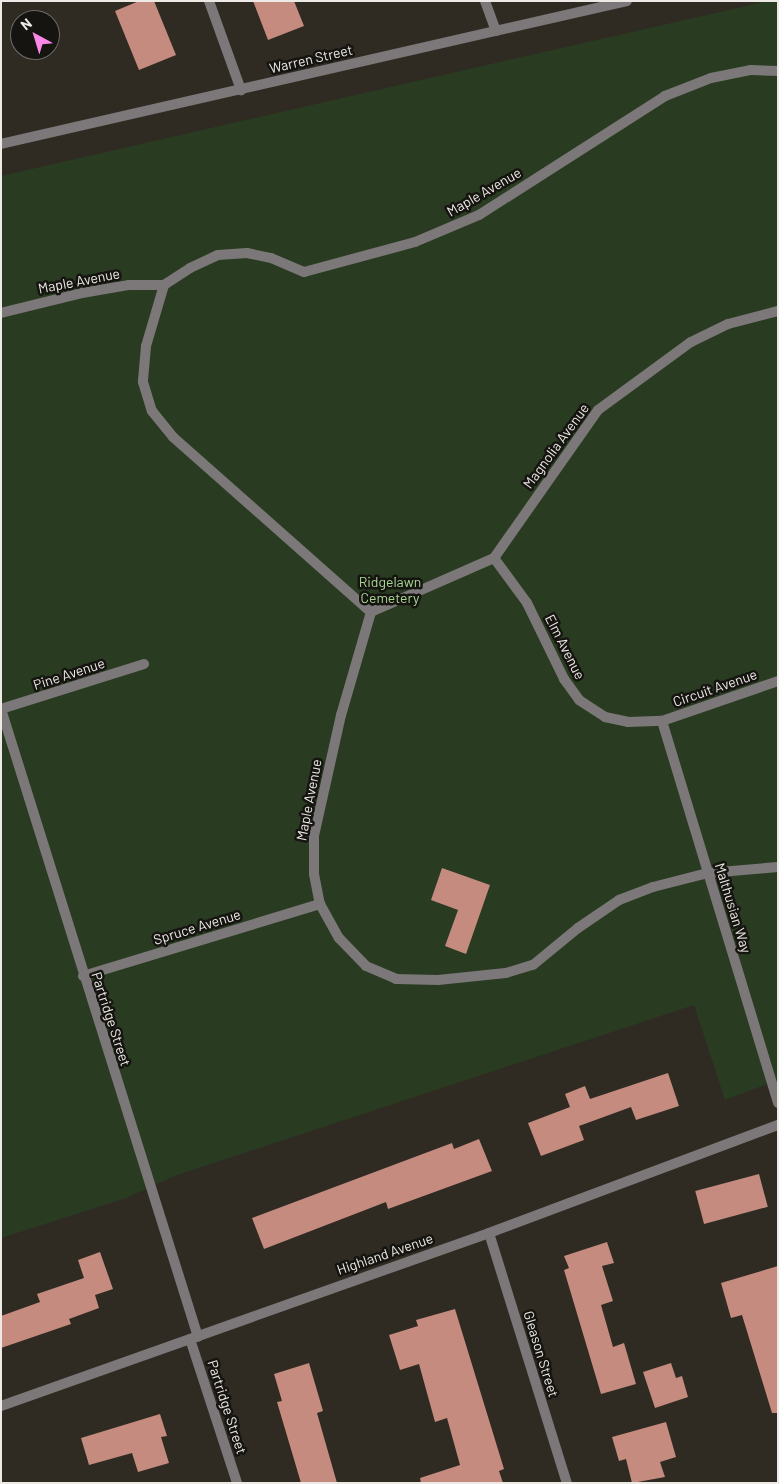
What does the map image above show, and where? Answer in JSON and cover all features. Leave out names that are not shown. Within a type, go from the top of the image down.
[{"type":"street","points":[[209,1],[241,90]]},
{"type":"street","points":[[486,1],[496,31]]},
{"type":"street","name":"Warren Street","points":[[1,144],[627,1]]},
{"type":"street","name":"Maple Avenue","points":[[1,313],[82,293],[128,286],[164,285],[190,268],[218,255],[247,253],[271,258],[304,272],[415,242],[479,215],[665,96],[711,78],[751,70],[778,71]]},
{"type":"street","points":[[164,285],[146,346],[143,382],[152,411],[173,437],[371,612],[494,558]]},
{"type":"street","name":"Magnolia Avenue","points":[[494,558],[598,410],[690,342],[728,324],[778,311]]},
{"type":"street","name":"Elm Avenue","points":[[494,558],[528,603],[564,678],[579,700],[605,717],[628,722],[662,721]]},
{"type":"street","name":"Maple Avenue","points":[[371,612],[341,715],[314,836],[314,874],[320,904],[339,938],[366,966],[396,979],[438,980],[506,973],[533,966],[578,928],[619,900],[653,887],[708,873],[778,867]]},
{"type":"street","name":"Pine Avenue","points":[[1,709],[144,664]]},
{"type":"street","name":"Circuit Avenue","points":[[662,721],[778,681]]},
{"type":"street","name":"Partridge Street","points":[[1,709],[237,1483]]},
{"type":"street","name":"Malthusian Way","points":[[662,721],[778,1103]]},
{"type":"street","name":"Spruce Avenue","points":[[83,976],[320,904]]},
{"type":"street","name":"Highland Avenue","points":[[1,1406],[489,1233],[778,1125]]},
{"type":"street","name":"Gleason Street","points":[[489,1233],[567,1483]]},
{"type":"green space","name":"Ridgelawn Cemetery","points":[[768,1],[778,1],[778,1080],[725,1100],[694,1005],[174,1176],[126,1198],[1,1238],[1,176]]},
{"type":"building","points":[[139,1],[154,1],[176,55],[139,70],[115,11]]},
{"type":"building","points":[[253,1],[294,1],[304,26],[268,40]]},
{"type":"building","points":[[442,868],[490,885],[466,954],[445,946],[458,910],[431,900]]},
{"type":"building","points":[[668,1073],[679,1106],[636,1120],[631,1107],[579,1126],[584,1140],[541,1156],[528,1123],[570,1107],[565,1094],[585,1086],[590,1099]]},
{"type":"building","points":[[479,1139],[492,1171],[388,1209],[386,1202],[264,1249],[252,1218],[452,1143],[454,1149]]},
{"type":"building","points":[[759,1174],[768,1207],[704,1224],[695,1191]]},
{"type":"building","points":[[607,1242],[614,1263],[602,1266],[613,1301],[601,1305],[613,1347],[624,1343],[636,1384],[601,1394],[564,1270],[569,1268],[564,1256]]},
{"type":"building","points":[[100,1252],[113,1289],[95,1295],[99,1308],[69,1319],[71,1324],[1,1348],[1,1316],[40,1302],[37,1294],[84,1278],[78,1260]]},
{"type":"building","points":[[778,1266],[778,1413],[772,1413],[742,1315],[731,1318],[721,1283]]},
{"type":"building","points":[[455,1309],[504,1469],[499,1471],[503,1483],[421,1483],[420,1478],[460,1465],[447,1418],[435,1422],[419,1364],[400,1370],[389,1335],[418,1326],[416,1320]]},
{"type":"building","points":[[309,1363],[323,1411],[317,1413],[337,1483],[301,1483],[277,1402],[282,1401],[274,1374]]},
{"type":"building","points":[[671,1363],[676,1378],[682,1376],[688,1397],[655,1408],[643,1372]]},
{"type":"building","points":[[160,1414],[167,1436],[161,1437],[169,1463],[138,1472],[132,1453],[89,1465],[81,1438]]},
{"type":"building","points":[[666,1422],[676,1457],[660,1462],[665,1477],[632,1483],[626,1459],[619,1461],[612,1437]]}]
